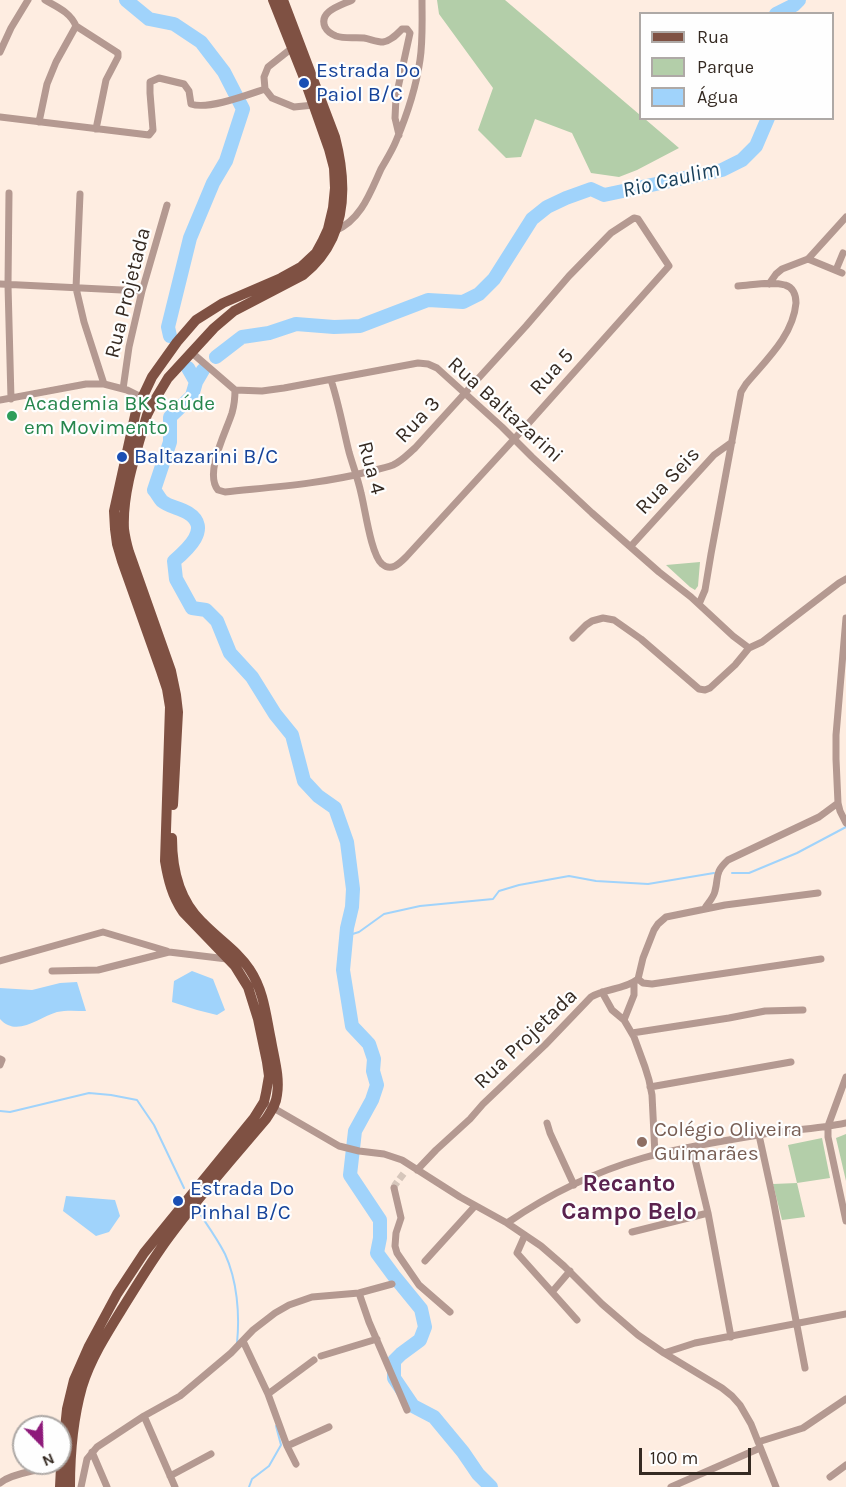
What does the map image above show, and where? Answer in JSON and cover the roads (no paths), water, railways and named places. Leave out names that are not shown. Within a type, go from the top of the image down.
[{"type":"main road","points":[[269,1105],[269,1076],[258,1019],[248,987],[235,966],[195,926],[177,903],[167,876],[165,861],[170,707],[167,689],[117,544],[114,511],[136,411],[147,396],[168,354],[196,320],[202,316],[223,303],[302,267],[316,253],[328,229],[335,188],[334,168],[314,105],[273,0]]},
{"type":"main road","points":[[67,1415],[74,1380],[117,1294],[144,1253],[277,1094],[277,1071],[263,1000],[257,983],[243,960],[201,921],[187,903],[180,891],[173,867],[171,840],[177,721],[176,695],[171,671],[129,552],[124,532],[124,516],[126,496],[145,423],[147,396],[168,378],[214,328],[234,311],[303,275],[313,267],[335,231],[342,196],[341,158],[336,137],[283,0]]},
{"type":"main road","points":[[202,316],[212,321],[214,328]]},
{"type":"main road","points":[[168,354],[177,367]]},
{"type":"street","points":[[0,52],[27,0]]},
{"type":"street","points":[[45,0],[67,12],[76,26],[118,53],[106,80],[96,129]]},
{"type":"street","points":[[352,0],[328,12],[324,17],[325,27],[329,32],[343,37],[367,38],[384,42],[394,37],[402,29],[407,29],[410,33],[396,97],[394,118],[399,135]]},
{"type":"street","points":[[335,231],[347,225],[364,205],[399,135],[418,75],[422,0]]},
{"type":"street","points":[[39,122],[47,84],[76,26]]},
{"type":"street","points":[[292,48],[268,67],[264,77],[265,89],[272,98],[294,106],[314,105]]},
{"type":"street","points":[[0,117],[149,135],[153,130],[150,82],[159,78],[184,84],[189,91],[191,104],[197,106],[223,102],[265,89]]},
{"type":"street","points":[[9,193],[4,285],[11,399]]},
{"type":"street","points":[[80,194],[76,288],[84,322],[104,384]]},
{"type":"street","name":"Rua Projetada","points":[[125,389],[129,347],[141,291],[167,205]]},
{"type":"street","points":[[0,216],[9,216]]},
{"type":"street","points":[[769,284],[782,269],[808,259],[846,217]]},
{"type":"street","name":"Rua 3","points":[[235,390],[234,406],[215,464],[213,480],[218,490],[225,492],[356,475],[394,464],[404,458],[569,276],[622,225],[638,219],[669,266]]},
{"type":"street","points":[[808,259],[839,272],[843,253]]},
{"type":"street","name":"Rua 5","points":[[381,564],[391,567],[401,562],[669,266]]},
{"type":"street","points":[[4,285],[141,291]]},
{"type":"street","points":[[699,604],[705,590],[741,392],[787,332],[794,314],[796,299],[792,289],[784,285],[738,286]]},
{"type":"street","points":[[191,352],[235,390]]},
{"type":"street","name":"Rua Baltazarini","points":[[235,390],[262,390],[331,380],[418,363],[437,368],[592,513],[749,648]]},
{"type":"street","name":"Rua 4","points":[[331,380],[374,550],[381,564]]},
{"type":"street","points":[[0,400],[86,384],[104,384],[147,396]]},
{"type":"street","points":[[125,389],[147,396]]},
{"type":"street","name":"Rua Seis","points":[[631,546],[714,455],[732,442]]},
{"type":"street","points":[[573,638],[592,621],[603,618],[614,620],[641,639],[695,686],[702,690],[708,689],[735,665],[749,648],[762,642],[846,579]]},
{"type":"street","points":[[846,618],[836,735],[836,759],[842,787],[838,803],[846,823]]},
{"type":"street","points":[[705,908],[715,893],[719,869],[728,860],[819,817],[838,803]]},
{"type":"street","points":[[715,893],[725,905]]},
{"type":"street","points":[[624,1020],[647,948],[658,924],[666,917],[705,908],[818,893]]},
{"type":"street","points":[[0,961],[103,932],[169,952],[229,959]]},
{"type":"street","points":[[52,971],[98,970],[169,952]]},
{"type":"street","name":"Rua Projetada","points":[[417,1170],[591,997],[636,981],[665,982],[821,959]]},
{"type":"street","points":[[602,992],[612,1010],[624,1020],[632,1033],[645,1067],[650,1087],[655,1155]]},
{"type":"street","points":[[632,1033],[765,1011],[803,1010]]},
{"type":"street","points":[[0,1059],[2,1060],[0,1065]]},
{"type":"street","points":[[650,1087],[791,1062]]},
{"type":"street","points":[[846,1077],[828,1126],[828,1137],[846,1221]]},
{"type":"street","points":[[269,1105],[339,1146],[393,1156],[409,1164],[547,1250],[602,1304],[638,1335],[732,1396],[747,1416],[776,1487]]},
{"type":"street","points":[[547,1123],[574,1185]]},
{"type":"street","points":[[507,1223],[533,1206],[574,1185],[655,1155],[759,1135],[846,1123]]},
{"type":"street","points":[[759,1135],[805,1368]]},
{"type":"street","points":[[692,1147],[708,1213],[730,1337]]},
{"type":"street","points":[[404,1173],[409,1164]]},
{"type":"street","points":[[394,1188],[401,1218],[396,1233],[397,1252],[419,1285],[450,1312]]},
{"type":"street","points":[[425,1261],[475,1206]]},
{"type":"street","points":[[632,1232],[708,1213]]},
{"type":"street","points":[[525,1235],[517,1253],[577,1320]]},
{"type":"street","points":[[552,1292],[570,1271]]},
{"type":"street","points":[[81,1487],[86,1463],[92,1452],[144,1416],[180,1396],[264,1322],[289,1305],[319,1296],[358,1293],[392,1284]]},
{"type":"street","points":[[358,1293],[407,1410]]},
{"type":"street","points":[[664,1353],[695,1343],[846,1314]]},
{"type":"street","points":[[321,1356],[377,1339]]},
{"type":"street","points":[[243,1341],[268,1394],[296,1464]]},
{"type":"street","points":[[268,1394],[314,1360]]},
{"type":"street","points":[[672,1487],[759,1445],[803,1428],[846,1399]]},
{"type":"street","points":[[144,1416],[175,1487]]},
{"type":"street","points":[[287,1446],[329,1427]]},
{"type":"street","points":[[92,1452],[107,1487]]},
{"type":"street","points":[[170,1476],[211,1454]]},
{"type":"street","points":[[830,1477],[846,1465]]},
{"type":"street","points":[[0,1483],[18,1475]]},
{"type":"water","points":[[192,971],[213,979],[225,1010],[217,1015],[172,1002],[174,981]]},
{"type":"water","points":[[77,982],[86,1011],[57,1012],[14,1027],[0,1019],[0,988],[32,990],[60,983]]},
{"type":"water","points":[[66,1196],[115,1200],[120,1216],[109,1232],[96,1236],[63,1211]]},
{"type":"waterway","points":[[126,0],[149,19],[174,24],[201,42],[224,72],[243,109],[226,161],[213,183],[190,238],[168,327],[170,336]]},
{"type":"waterway","name":"Rio Caulim","points":[[780,12],[799,0]]},
{"type":"waterway","name":"Rio Caulim","points":[[216,357],[242,337],[269,333],[296,324],[334,327],[360,326],[428,300],[463,302],[479,294],[494,279],[532,219],[547,207],[591,189],[604,195],[722,170],[742,160],[756,146],[767,120]]},
{"type":"waterway","points":[[188,368],[196,382]]},
{"type":"waterway","points":[[203,370],[192,396],[170,417],[170,442],[154,490],[162,501],[188,513],[198,525],[195,538],[174,561],[176,579],[192,608],[206,610],[217,621],[230,653],[252,677],[275,714],[292,735],[304,781],[318,796],[335,808],[347,842],[353,889],[343,970],[352,1026],[369,1044],[374,1059],[373,1071],[377,1085],[372,1100],[355,1131],[350,1175],[380,1220],[377,1253],[421,1309],[425,1327],[420,1340],[394,1361],[394,1378],[413,1406],[434,1417],[478,1474],[491,1487]]},
{"type":"waterway","points":[[732,873],[749,873],[797,853],[846,827]]},
{"type":"waterway","points":[[346,936],[359,932],[384,914],[420,906],[493,899],[499,891],[569,876],[596,881],[648,884],[714,873]]},
{"type":"waterway","points":[[0,1111],[10,1112],[89,1093],[137,1100],[154,1125],[184,1188]]},
{"type":"waterway","points":[[200,1214],[229,1264],[238,1309],[237,1343]]},
{"type":"waterway","points":[[249,1487],[252,1479],[269,1466],[281,1445],[276,1426]]},
{"type":"tunnel","points":[[394,1188],[404,1173]]},
{"type":"place","name":"Estrada Do Paiol B/C","points":[[304,83]]},
{"type":"place","name":"Academia BK Saúde em Movimento","points":[[12,416]]},
{"type":"place","name":"Baltazarini B/C","points":[[122,457]]},
{"type":"place","name":"Colégio Oliveira Guimarães","points":[[642,1142]]},
{"type":"place","name":"Estrada Do Pinhal B/C","points":[[178,1201]]},
{"type":"district","name":"Recanto Campo Belo","points":[[629,1198]]}]
